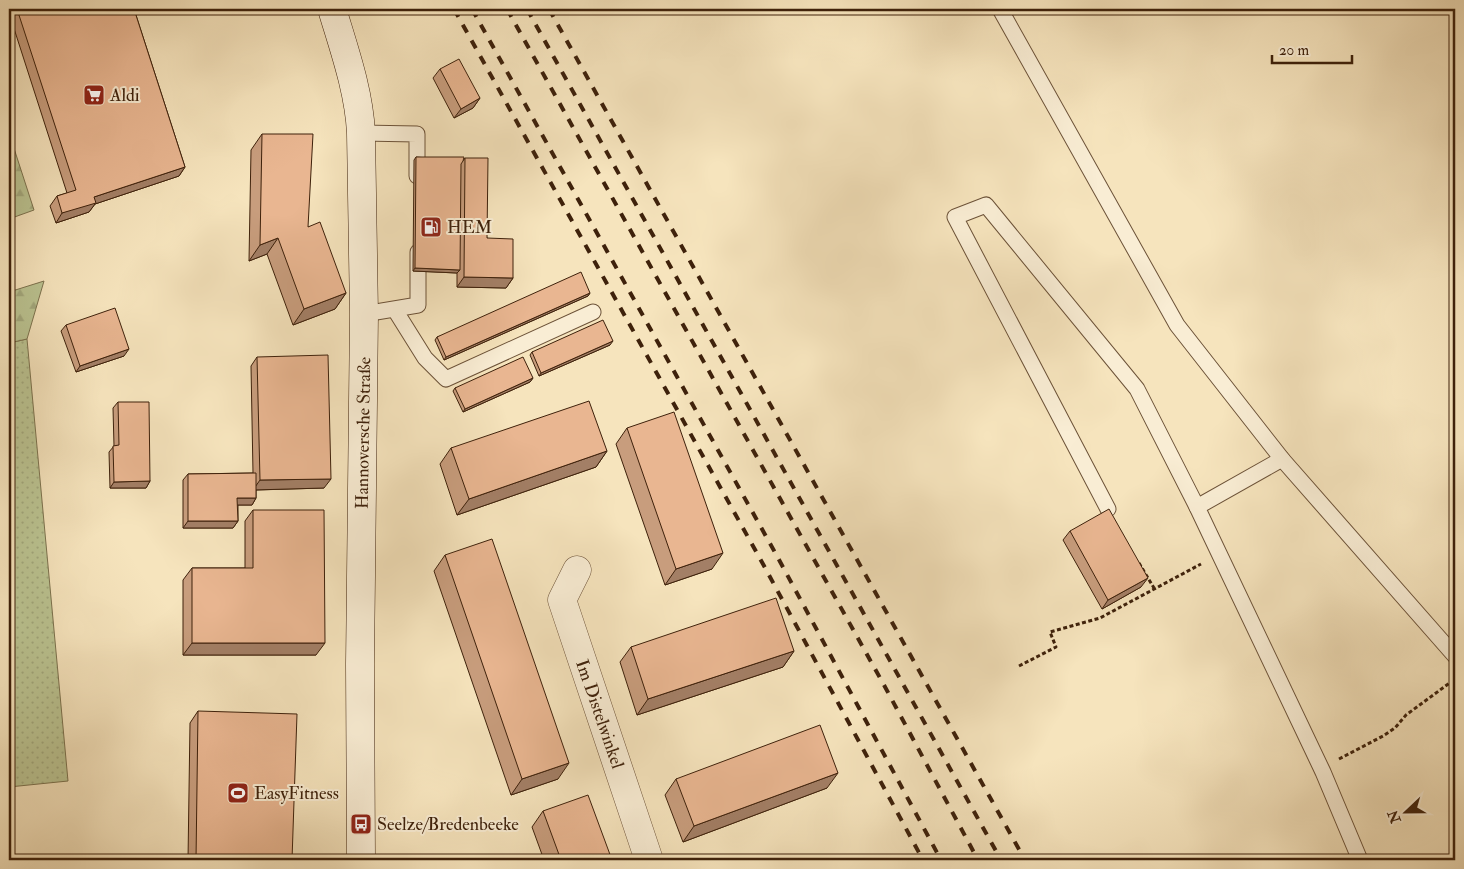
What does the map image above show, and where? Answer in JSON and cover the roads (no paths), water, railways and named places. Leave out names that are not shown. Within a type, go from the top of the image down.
[{"type":"street","name":"Hannoversche Straße","points":[[332,9],[351,74],[360,117],[361,133],[364,314],[360,654],[361,860]]},
{"type":"street","name":"Im Distelwinkel","points":[[577,570],[562,600],[649,860]]},
{"type":"lane","points":[[1000,9],[1177,325],[1282,459],[1455,656]]},
{"type":"lane","points":[[361,133],[417,134],[417,187]]},
{"type":"lane","points":[[1108,509],[955,217],[986,205],[1137,389],[1220,554],[1323,772],[1360,860]]},
{"type":"lane","points":[[364,314],[418,305],[418,234]]},
{"type":"lane","points":[[395,310],[425,358],[446,379],[593,312]]},
{"type":"lane","points":[[1197,507],[1282,459]]},
{"type":"railway","points":[[454,9],[763,564],[923,860]]},
{"type":"railway","points":[[472,9],[777,556],[941,860]]},
{"type":"railway","points":[[507,9],[884,685],[978,860]]},
{"type":"railway","points":[[527,9],[1001,860]]},
{"type":"railway","points":[[549,9],[1025,860]]},
{"type":"place","name":"Aldi","points":[[94,95]]},
{"type":"place","name":"HEM","points":[[431,227]]},
{"type":"place","name":"EasyFitness","points":[[238,793]]},
{"type":"place","name":"Seelze/Bredenbeeke","points":[[361,824]]}]
